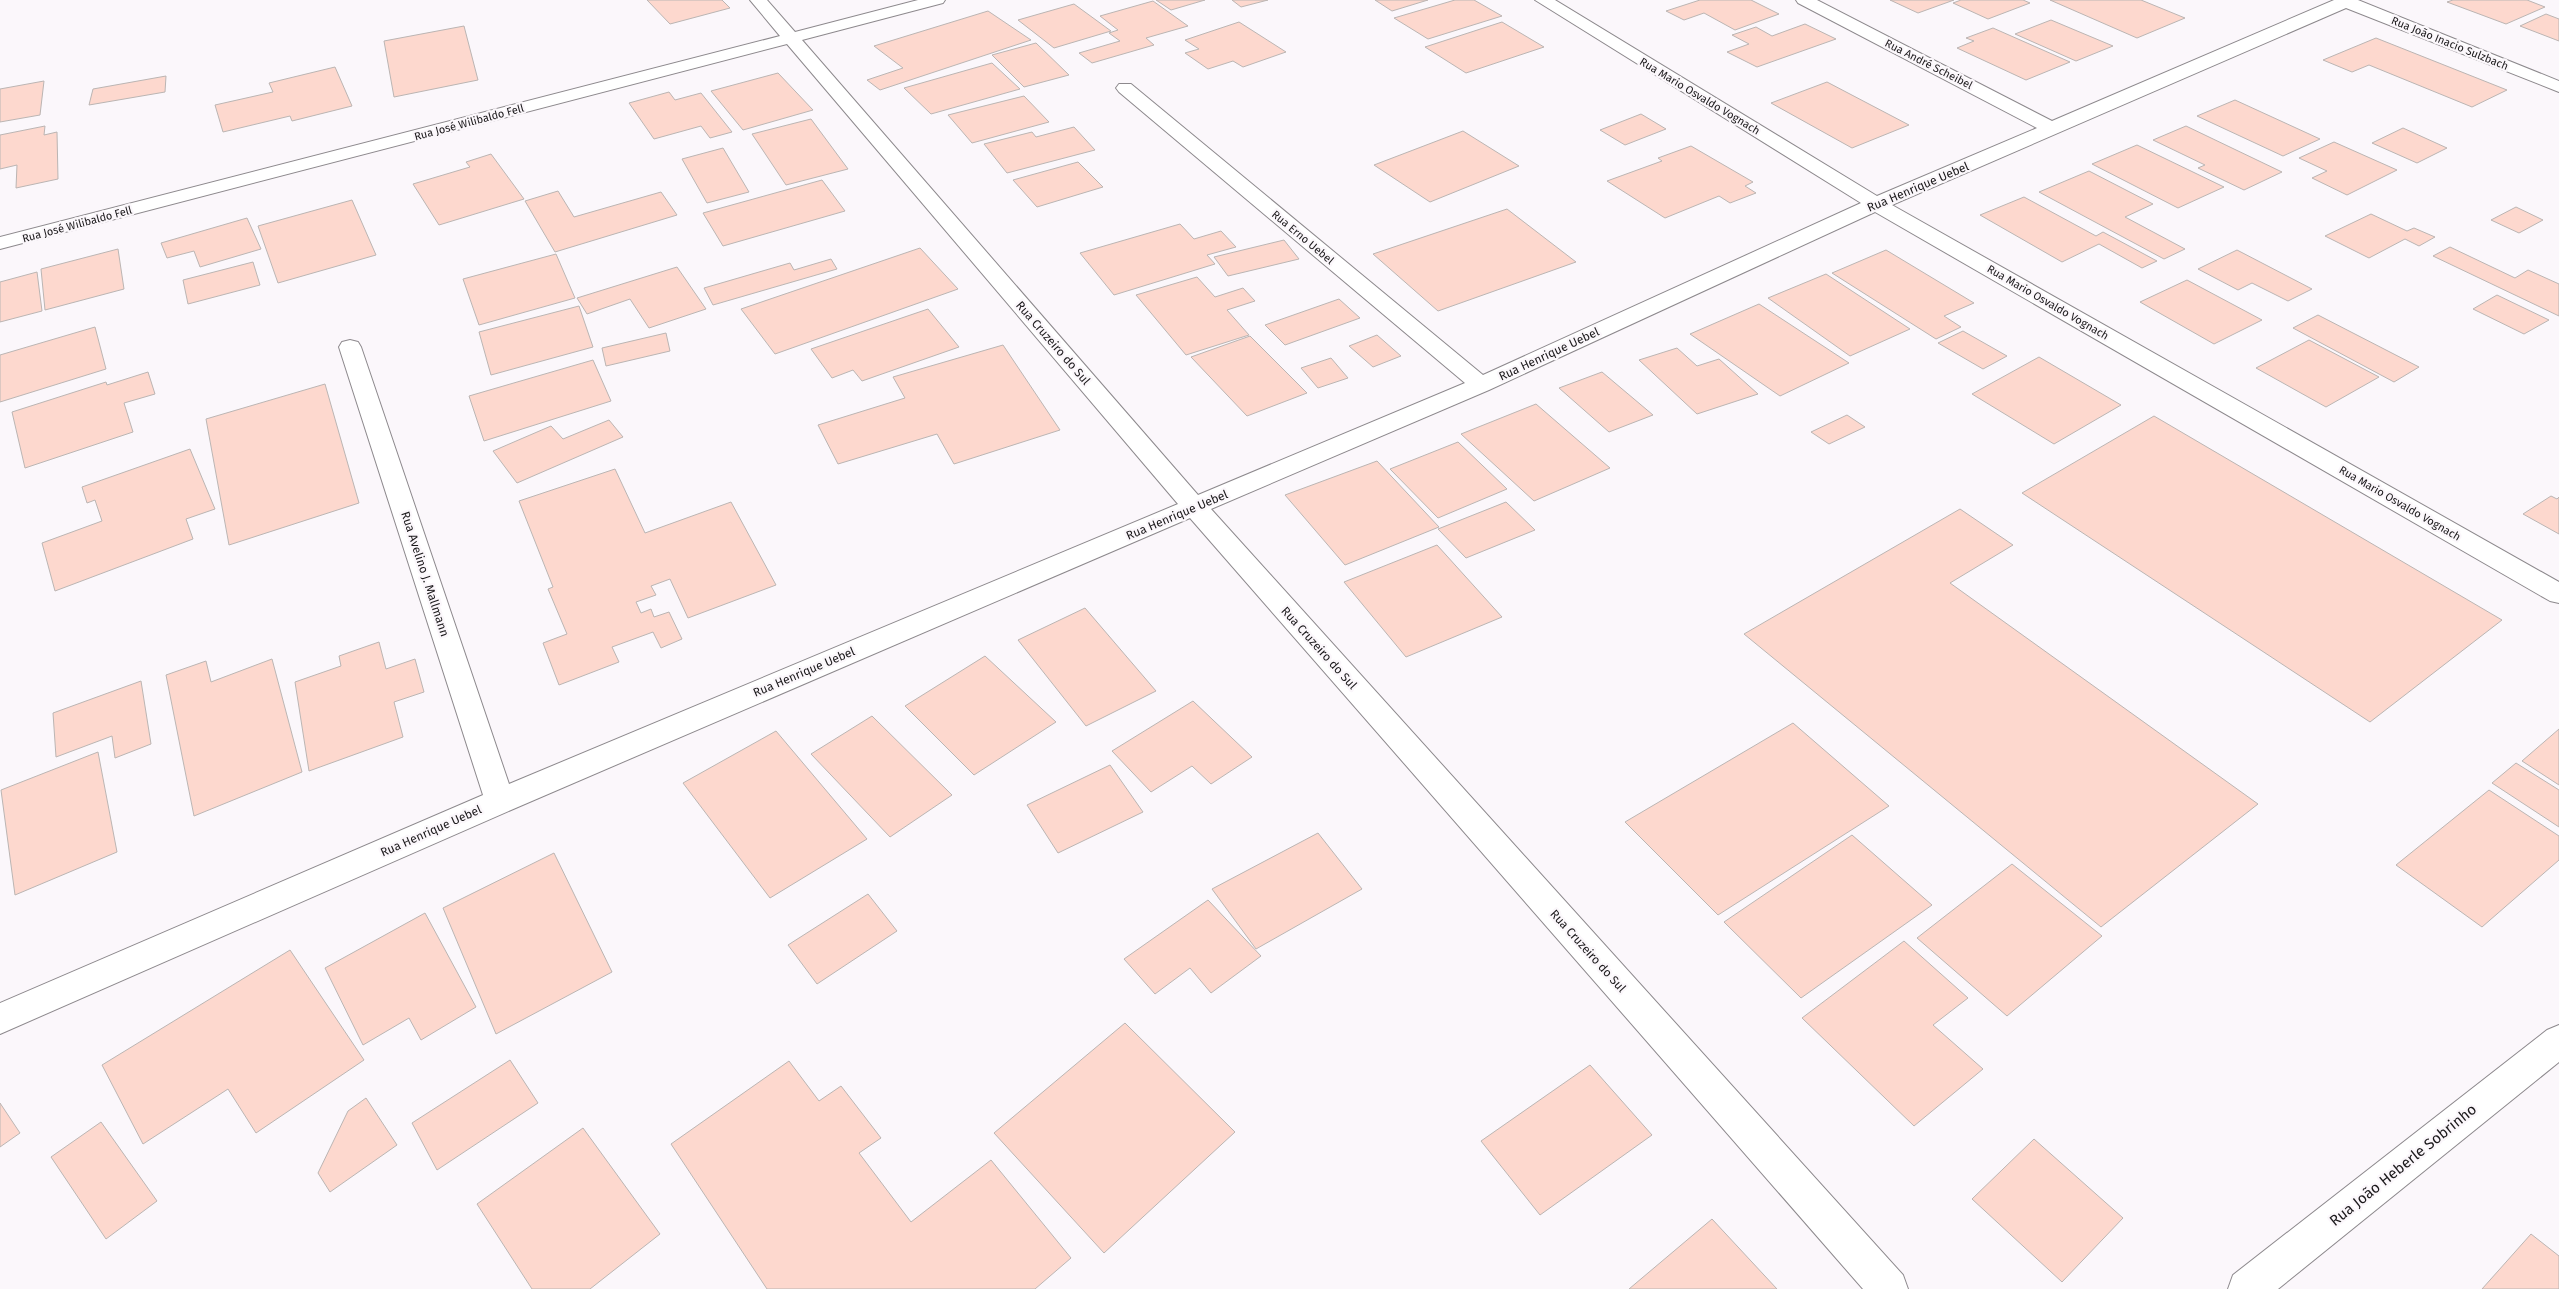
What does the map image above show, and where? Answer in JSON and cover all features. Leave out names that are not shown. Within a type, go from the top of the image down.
[{"type":"street","name":"Rua Cruzeiro do Sul","points":[[758,0],[1194,508],[1889,1289]]},
{"type":"street","name":"Rua José Wilibaldo Fell","points":[[0,244],[938,0]]},
{"type":"street","name":"Rua Mario Osvaldo Vognach","points":[[1543,0],[1876,204],[2559,594]]},
{"type":"street","name":"Rua André Scheibel","points":[[1804,0],[2053,128]]},
{"type":"street","name":"Rua Henrique Uebel","points":[[0,1020],[500,801],[1482,385],[1876,204],[2346,1]]},
{"type":"street","name":"Rua João Inacio Sulzbach","points":[[2346,1],[2559,87]]},
{"type":"street","name":"Rua Erno Uebel","points":[[1125,88],[1482,385]]},
{"type":"street","name":"Rua Avelino J. Mallmann","points":[[350,347],[500,801]]},
{"type":"street","name":"Rua João Heberle Sobrinho","points":[[2247,1289],[2559,1041]]},
{"type":"building","points":[[647,0],[722,0],[730,8],[670,24]]},
{"type":"building","points":[[1156,0],[1205,0],[1171,10]]},
{"type":"building","points":[[1232,0],[1268,0],[1241,7]]},
{"type":"building","points":[[1375,0],[1428,0],[1392,11]]},
{"type":"building","points":[[1455,0],[1474,0],[1502,16],[1428,39],[1394,18]]},
{"type":"building","points":[[1700,0],[1751,0],[1779,14],[1735,30],[1704,13],[1684,20],[1666,11]]},
{"type":"building","points":[[1890,0],[1954,0],[1918,13]]},
{"type":"building","points":[[1961,0],[2023,0],[2030,3],[1988,19],[1953,3]]},
{"type":"building","points":[[2050,0],[2141,0],[2185,18],[2137,38]]},
{"type":"building","points":[[2453,0],[2527,0],[2545,7],[2506,24],[2447,2]]},
{"type":"building","points":[[1153,1],[1188,26],[1146,38],[1154,45],[1092,63],[1079,53],[1120,41],[1109,33],[1118,30],[1100,16]]},
{"type":"building","points":[[1074,4],[1111,31],[1054,48],[1018,20]]},
{"type":"building","points":[[988,11],[1031,40],[880,90],[867,80],[903,68],[874,46]]},
{"type":"building","points":[[2546,14],[2559,19],[2559,41],[2520,26]]},
{"type":"building","points":[[2051,20],[2113,46],[2076,61],[2015,34]]},
{"type":"building","points":[[1239,22],[1286,52],[1243,67],[1233,61],[1208,69],[1185,53],[1199,49],[1185,40]]},
{"type":"building","points":[[1502,22],[1544,47],[1466,73],[1425,47]]},
{"type":"building","points":[[1805,24],[1836,39],[1757,67],[1727,52],[1749,44],[1732,35],[1756,27],[1772,36]]},
{"type":"building","points":[[464,26],[478,80],[394,97],[384,41]]},
{"type":"building","points":[[1993,28],[2070,62],[2026,80],[1957,48],[1974,41],[1966,38]]},
{"type":"building","points":[[2376,38],[2507,90],[2472,107],[2369,65],[2352,72],[2323,60]]},
{"type":"building","points":[[1036,43],[1069,75],[1024,87],[992,55]]},
{"type":"building","points":[[992,63],[1020,89],[931,114],[904,88]]},
{"type":"building","points":[[335,67],[352,106],[292,121],[290,116],[223,132],[215,105],[273,92],[269,83]]},
{"type":"building","points":[[778,73],[813,110],[743,130],[711,91]]},
{"type":"building","points":[[166,76],[165,92],[89,105],[93,89]]},
{"type":"building","points":[[44,81],[40,115],[0,122],[0,89]]},
{"type":"building","points":[[1827,82],[1909,125],[1852,148],[1771,103]]},
{"type":"building","points":[[669,92],[675,100],[701,93],[732,132],[710,138],[701,126],[654,139],[629,103]]},
{"type":"building","points":[[1024,96],[1049,122],[972,143],[948,115]]},
{"type":"building","points":[[2235,100],[2320,139],[2283,156],[2197,116]]},
{"type":"building","points":[[1641,114],[1666,129],[1625,145],[1600,130]]},
{"type":"building","points":[[811,119],[848,169],[786,185],[752,134]]},
{"type":"building","points":[[45,126],[44,135],[57,132],[58,179],[16,188],[17,165],[0,169],[0,135]]},
{"type":"building","points":[[2186,126],[2282,172],[2244,190],[2198,168],[2205,165],[2153,140]]},
{"type":"building","points":[[1074,127],[1095,150],[1007,173],[984,144],[1032,132],[1036,137]]},
{"type":"building","points":[[2403,128],[2447,148],[2417,163],[2372,143]]},
{"type":"building","points":[[1463,131],[1519,166],[1430,202],[1374,165]]},
{"type":"building","points":[[2334,142],[2397,170],[2347,195],[2312,178],[2327,171],[2299,158]]},
{"type":"building","points":[[2137,145],[2224,187],[2178,208],[2092,164]]},
{"type":"building","points":[[1691,146],[1753,182],[1745,186],[1756,193],[1730,203],[1719,196],[1665,218],[1607,181],[1662,161],[1658,158]]},
{"type":"building","points":[[723,148],[749,192],[707,203],[682,159]]},
{"type":"building","points":[[491,154],[524,199],[439,225],[413,184],[470,167],[466,162]]},
{"type":"building","points":[[1078,162],[1103,187],[1037,207],[1013,180]]},
{"type":"building","points":[[2089,171],[2153,204],[2125,217],[2185,249],[2164,259],[2039,192]]},
{"type":"building","points":[[822,180],[845,211],[723,246],[703,213]]},
{"type":"building","points":[[558,191],[574,217],[661,192],[677,215],[555,252],[525,201]]},
{"type":"building","points":[[2024,197],[2096,236],[2103,232],[2157,261],[2142,268],[2099,244],[2062,262],[1980,215]]},
{"type":"building","points":[[352,200],[376,255],[278,283],[258,226]]},
{"type":"building","points":[[2516,207],[2543,220],[2519,233],[2491,220]]},
{"type":"building","points":[[1507,209],[1576,262],[1438,311],[1373,254]]},
{"type":"building","points":[[2371,214],[2407,231],[2414,228],[2435,237],[2419,246],[2405,239],[2369,258],[2325,236]]},
{"type":"building","points":[[247,218],[261,249],[200,267],[194,251],[167,258],[161,243]]},
{"type":"building","points":[[1180,224],[1194,239],[1221,231],[1236,247],[1207,255],[1215,264],[1114,295],[1080,253]]},
{"type":"building","points":[[1284,240],[1299,259],[1228,276],[1214,257]]},
{"type":"building","points":[[2450,247],[2515,278],[2528,270],[2559,284],[2559,316],[2433,256]]},
{"type":"building","points":[[920,248],[958,289],[775,354],[741,309]]},
{"type":"building","points":[[118,249],[124,289],[45,310],[41,269]]},
{"type":"building","points":[[1886,250],[1974,303],[1944,316],[1961,327],[1936,339],[1832,273]]},
{"type":"building","points":[[2237,250],[2312,289],[2288,301],[2252,283],[2238,290],[2198,269]]},
{"type":"building","points":[[556,254],[575,298],[479,325],[463,279]]},
{"type":"building","points":[[831,259],[837,269],[713,305],[704,288],[790,263],[794,270]]},
{"type":"building","points":[[253,262],[260,285],[188,304],[183,280]]},
{"type":"building","points":[[677,267],[706,309],[649,328],[630,299],[587,314],[577,298]]},
{"type":"building","points":[[37,272],[42,311],[0,322],[0,282]]},
{"type":"building","points":[[1826,274],[1910,329],[1850,356],[1768,298]]},
{"type":"building","points":[[1197,277],[1215,297],[1243,288],[1255,301],[1227,310],[1249,335],[1186,355],[1136,295]]},
{"type":"building","points":[[2187,280],[2262,320],[2214,344],[2140,302]]},
{"type":"building","points":[[2497,295],[2549,320],[2524,334],[2473,309]]},
{"type":"building","points":[[1339,299],[1360,318],[1285,345],[1265,325]]},
{"type":"building","points":[[1759,304],[1849,363],[1780,396],[1690,334]]},
{"type":"building","points":[[579,306],[593,347],[491,375],[479,332]]},
{"type":"building","points":[[928,309],[959,347],[862,381],[853,370],[832,378],[811,349]]},
{"type":"building","points":[[2318,315],[2419,367],[2394,382],[2293,328]]},
{"type":"building","points":[[95,327],[106,369],[0,402],[0,355]]},
{"type":"building","points":[[1963,331],[2007,356],[1983,369],[1938,343]]},
{"type":"building","points":[[666,333],[670,351],[606,366],[602,348]]},
{"type":"building","points":[[1377,335],[1401,356],[1373,367],[1349,346]]},
{"type":"building","points":[[1250,336],[1307,393],[1247,416],[1191,357]]},
{"type":"building","points":[[2309,340],[2379,377],[2326,407],[2256,368]]},
{"type":"building","points":[[1003,345],[1060,430],[954,464],[937,434],[838,464],[818,425],[905,398],[893,377]]},
{"type":"building","points":[[1677,348],[1697,366],[1719,359],[1758,394],[1697,414],[1639,360]]},
{"type":"building","points":[[2039,357],[2121,405],[2054,444],[1972,394]]},
{"type":"building","points":[[1331,358],[1348,378],[1318,388],[1301,368]]},
{"type":"building","points":[[593,360],[611,401],[484,441],[469,396]]},
{"type":"building","points":[[148,372],[155,394],[124,403],[133,432],[25,468],[12,412],[106,382],[107,385]]},
{"type":"building","points":[[1602,372],[1653,415],[1609,432],[1559,388]]},
{"type":"building","points":[[325,384],[359,503],[229,545],[206,419]]},
{"type":"building","points":[[1536,404],[1610,468],[1534,501],[1461,434]]},
{"type":"building","points":[[1847,415],[1865,427],[1829,444],[1811,432]]},
{"type":"building","points":[[2154,416],[2502,620],[2370,722],[2022,493]]},
{"type":"building","points":[[609,420],[623,437],[517,483],[493,451],[551,426],[563,439]]},
{"type":"building","points":[[1458,442],[1507,489],[1438,518],[1390,469]]},
{"type":"building","points":[[190,449],[215,509],[186,519],[193,539],[55,591],[42,543],[102,521],[95,500],[87,503],[82,487]]},
{"type":"building","points":[[1377,461],[1439,527],[1345,565],[1285,495]]},
{"type":"building","points":[[615,469],[645,533],[731,502],[776,585],[688,618],[670,579],[651,586],[656,595],[636,602],[641,613],[651,609],[654,617],[669,612],[682,639],[661,648],[653,632],[612,647],[619,662],[559,685],[543,643],[567,634],[548,589],[553,587],[519,501]]},
{"type":"building","points":[[2551,496],[2557,499],[2559,497],[2559,534],[2523,514]]},
{"type":"building","points":[[1506,502],[1535,530],[1466,558],[1438,529]]},
{"type":"building","points":[[1960,509],[2013,545],[1950,583],[2258,804],[2101,927],[1744,634]]},
{"type":"building","points":[[1437,545],[1502,617],[1406,657],[1344,582]]},
{"type":"building","points":[[1085,608],[1156,691],[1086,726],[1018,640]]},
{"type":"building","points":[[379,642],[386,669],[415,659],[424,692],[394,702],[403,737],[309,771],[295,682],[341,666],[339,656]]},
{"type":"building","points":[[985,656],[1056,722],[974,775],[905,706]]},
{"type":"building","points":[[272,659],[302,772],[194,816],[166,675],[206,661],[211,682]]},
{"type":"building","points":[[141,681],[151,744],[115,758],[112,736],[56,757],[53,713]]},
{"type":"building","points":[[1193,701],[1252,757],[1211,784],[1192,766],[1151,792],[1112,751]]},
{"type":"building","points":[[872,716],[952,795],[890,837],[811,754]]},
{"type":"building","points":[[1793,723],[1889,806],[1718,915],[1625,822]]},
{"type":"building","points":[[2559,729],[2559,785],[2522,761]]},
{"type":"building","points":[[776,731],[867,839],[770,898],[683,783]]},
{"type":"building","points":[[98,752],[117,852],[15,895],[1,790]]},
{"type":"building","points":[[2516,763],[2559,790],[2559,827],[2492,783]]},
{"type":"building","points":[[1110,765],[1143,812],[1058,853],[1027,805]]},
{"type":"building","points":[[2489,790],[2559,836],[2559,860],[2482,927],[2396,865]]},
{"type":"building","points":[[1318,833],[1362,889],[1256,949],[1212,889]]},
{"type":"building","points":[[1852,835],[1932,905],[1801,998],[1724,922]]},
{"type":"building","points":[[554,853],[612,972],[496,1034],[443,908]]},
{"type":"building","points":[[2012,864],[2102,936],[2007,1016],[1917,938]]},
{"type":"building","points":[[868,894],[897,931],[817,984],[788,945]]},
{"type":"building","points":[[1208,900],[1261,956],[1211,993],[1190,968],[1155,994],[1124,959]]},
{"type":"building","points":[[425,913],[476,1007],[421,1040],[409,1018],[363,1045],[325,968]]},
{"type":"building","points":[[1904,941],[1968,998],[1933,1025],[1983,1069],[1914,1126],[1802,1018]]},
{"type":"building","points":[[290,950],[364,1060],[256,1133],[228,1089],[143,1144],[102,1065]]},
{"type":"building","points":[[1125,1023],[1235,1132],[1104,1253],[994,1133]]},
{"type":"building","points":[[510,1060],[538,1103],[437,1170],[412,1123]]},
{"type":"building","points":[[789,1061],[819,1101],[841,1086],[881,1138],[859,1153],[911,1222],[991,1160],[1071,1258],[1035,1289],[767,1289],[671,1144]]},
{"type":"building","points":[[1590,1065],[1652,1135],[1540,1215],[1481,1141]]},
{"type":"building","points":[[366,1098],[397,1145],[330,1192],[318,1173],[348,1111]]},
{"type":"building","points":[[0,1103],[20,1133],[0,1147]]},
{"type":"building","points":[[101,1122],[157,1201],[106,1239],[51,1157]]},
{"type":"building","points":[[583,1128],[660,1234],[590,1289],[532,1289],[477,1204]]},
{"type":"building","points":[[2034,1139],[2123,1218],[2062,1282],[1972,1199]]},
{"type":"building","points":[[1712,1219],[1777,1289],[1629,1289]]},
{"type":"building","points":[[2531,1234],[2559,1256],[2559,1289],[2482,1289]]}]
